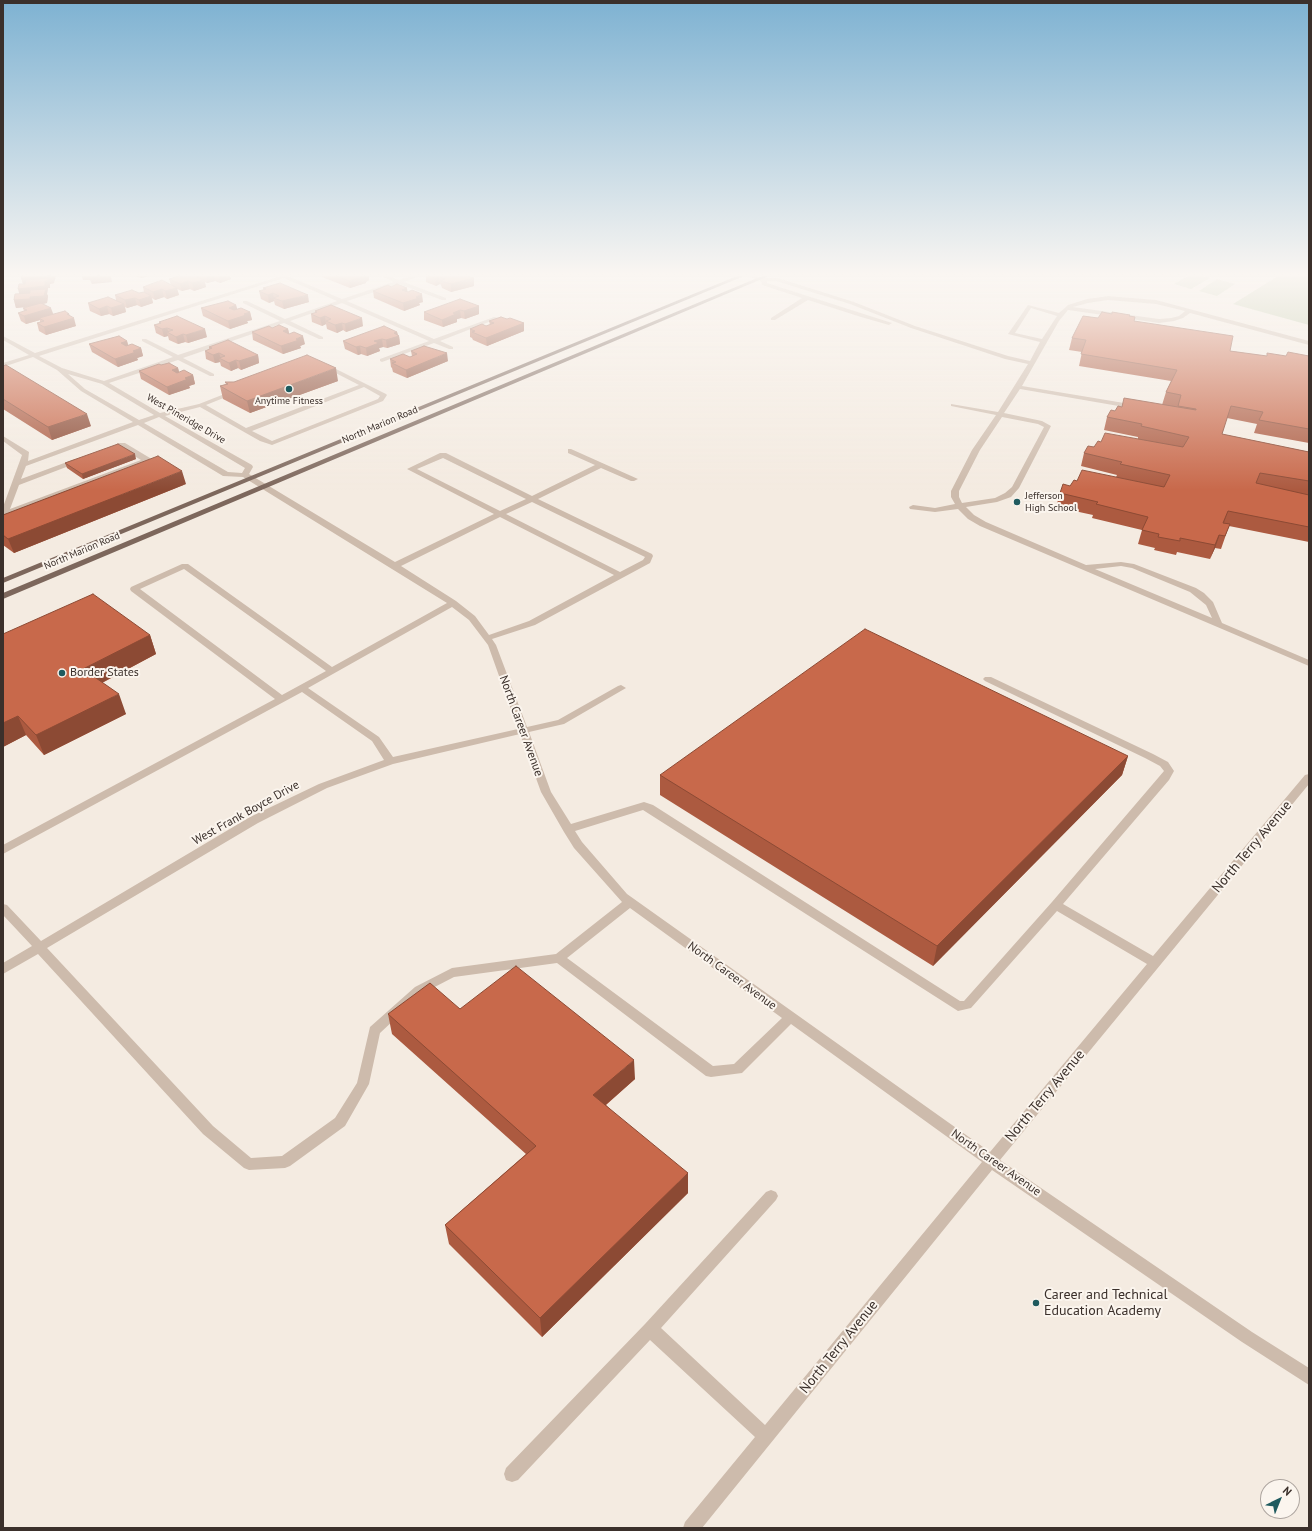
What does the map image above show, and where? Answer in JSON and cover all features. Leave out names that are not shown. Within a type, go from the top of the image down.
[{"type":"main road","name":"North Marion Road","points":[[3,581],[249,477],[566,347]]},
{"type":"main road","name":"North Marion Road","points":[[3,596],[597,347]]},
{"type":"street","name":"West Pineridge Drive","points":[[21,347],[59,369],[83,390],[226,474],[249,477],[249,467],[104,383],[59,369]]},
{"type":"street","points":[[3,365],[59,347]]},
{"type":"street","points":[[157,347],[212,375]]},
{"type":"street","points":[[104,383],[207,347]]},
{"type":"street","points":[[382,360],[416,347]]},
{"type":"street","points":[[975,347],[1007,358],[1032,363]]},
{"type":"street","points":[[1040,347],[1018,387],[976,450],[955,491],[955,497],[960,506],[971,517],[983,524],[1309,663]]},
{"type":"street","points":[[201,405],[262,440],[272,443],[384,397],[382,393],[318,363]]},
{"type":"street","points":[[246,431],[364,385]]},
{"type":"street","points":[[1018,387],[1142,408]]},
{"type":"street","points":[[23,465],[138,422],[159,415],[201,405],[242,389]]},
{"type":"street","points":[[913,507],[936,510],[997,500],[1008,495],[1015,488],[1048,426],[1040,422],[953,405]]},
{"type":"street","points":[[3,438],[26,454],[4,514]]},
{"type":"street","points":[[4,514],[147,460],[122,445],[101,453]]},
{"type":"street","points":[[571,451],[634,479]]},
{"type":"street","points":[[487,638],[532,623],[620,575],[647,560],[649,556],[442,455],[411,469],[620,575]]},
{"type":"street","points":[[16,484],[86,458]]},
{"type":"street","points":[[394,566],[601,465]]},
{"type":"street","name":"North Career Avenue","points":[[249,477],[453,603],[472,618],[492,645],[546,792],[578,845],[623,897],[991,1161],[1247,1337],[1309,1377]]},
{"type":"street","points":[[1085,568],[1121,564],[1134,566],[1193,590],[1201,595],[1210,604],[1219,625]]},
{"type":"street","points":[[281,699],[134,590],[185,566],[332,671]]},
{"type":"street","points":[[3,850],[302,688],[453,603]]},
{"type":"street","points":[[568,829],[644,806],[649,808],[958,1006],[967,1005],[1056,905],[1165,778],[1169,771],[1164,764],[1149,756],[988,679]]},
{"type":"street","points":[[302,688],[376,739],[390,762]]},
{"type":"street","name":"West Frank Boyce Drive","points":[[3,969],[254,820],[323,786],[390,762],[561,722],[621,688]]},
{"type":"street","name":"North Terry Avenue","points":[[691,1528],[991,1161],[1309,777]]},
{"type":"street","points":[[3,908],[208,1130],[249,1164],[285,1162],[340,1122],[363,1084],[374,1031],[419,990],[452,973],[559,958],[630,902]]},
{"type":"street","points":[[1056,905],[1155,963]]},
{"type":"street","points":[[559,958],[710,1072],[737,1069],[791,1018]]},
{"type":"street","points":[[512,1474],[650,1329],[771,1196]]},
{"type":"street","points":[[650,1329],[766,1436]]},
{"type":"building","points":[[95,347],[141,348],[133,351],[136,352],[115,359]]},
{"type":"building","points":[[210,347],[243,347],[258,355],[229,363],[219,358],[225,356],[219,353],[213,355],[205,351],[212,348]]},
{"type":"building","points":[[420,347],[429,347],[447,353],[406,370],[392,363],[396,362],[390,359],[403,354],[410,357],[417,354],[411,351]]},
{"type":"building","points":[[1083,347],[1231,347],[1230,351],[1267,356],[1267,353],[1286,356],[1288,352],[1309,356],[1309,429],[1259,420],[1263,412],[1231,406],[1222,434],[1309,452],[1309,481],[1260,473],[1256,483],[1309,495],[1309,527],[1228,511],[1223,523],[1230,524],[1225,536],[1219,535],[1215,545],[1180,538],[1180,541],[1158,537],[1159,534],[1142,530],[1148,517],[1096,504],[1098,502],[1060,493],[1063,484],[1070,486],[1074,480],[1077,481],[1082,470],[1164,487],[1170,475],[1120,464],[1122,462],[1084,453],[1088,446],[1094,447],[1098,441],[1101,442],[1105,433],[1183,447],[1189,437],[1141,426],[1142,424],[1107,417],[1111,410],[1115,411],[1118,406],[1122,407],[1124,398],[1196,410],[1178,406],[1181,395],[1166,392],[1177,370],[1081,354]]},
{"type":"building","points":[[307,355],[336,368],[247,401],[220,386],[228,384],[225,382],[234,382]]},
{"type":"building","points":[[169,363],[178,368],[172,370],[177,373],[184,370],[193,375],[185,378],[188,379],[167,387],[139,371],[159,364]]},
{"type":"building","points":[[6,365],[87,414],[48,427],[3,399],[3,366]]},
{"type":"building","points":[[118,444],[135,454],[82,474],[65,463]]},
{"type":"building","points":[[158,456],[182,471],[8,539],[3,535],[3,515]]},
{"type":"building","name":"Border States","points":[[93,594],[150,635],[83,669],[119,694],[36,735],[18,716],[3,723],[3,634]]},
{"type":"building","points":[[865,629],[1128,756],[937,946],[660,775]]},
{"type":"building","points":[[516,966],[634,1060],[593,1095],[688,1173],[540,1318],[445,1225],[536,1146],[388,1014],[430,983],[460,1009]]},
{"type":"place","name":"Anytime Fitness","points":[[289,389]]},
{"type":"place","name":"Jefferson High School","points":[[1017,502]]},
{"type":"place","name":"Border States","points":[[62,673]]},
{"type":"place","name":"Career and Technical Education Academy","points":[[1036,1303]]}]
